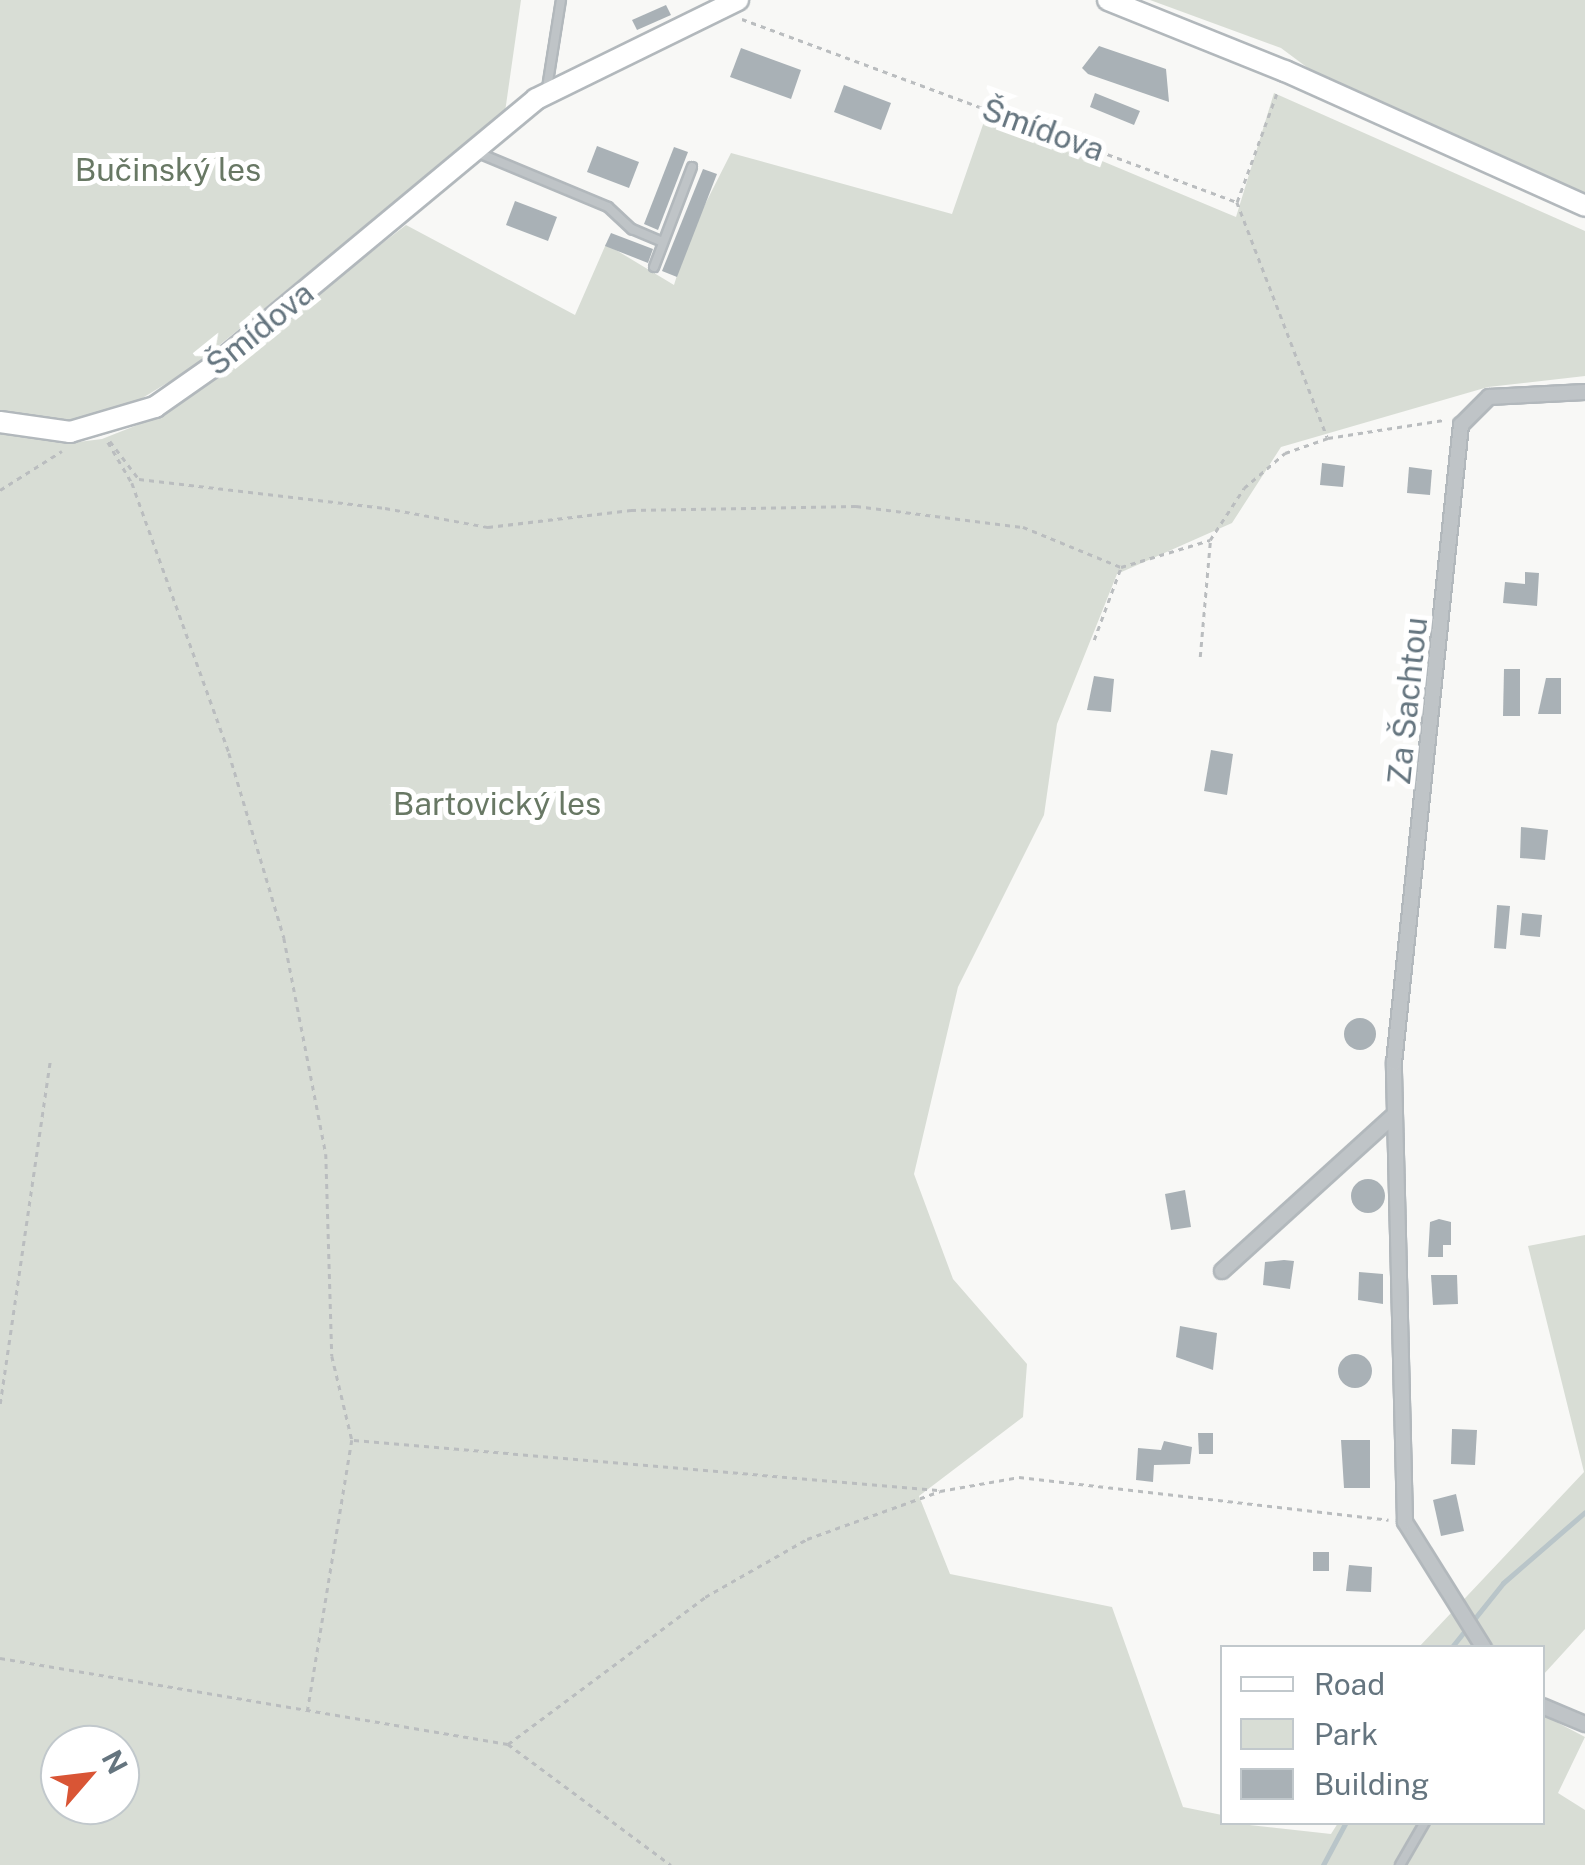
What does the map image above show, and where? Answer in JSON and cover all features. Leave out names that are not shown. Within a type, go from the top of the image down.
[{"type":"street","name":"Šmídova","points":[[0,422],[44,431],[100,428],[154,406],[198,379],[546,93],[738,0]]},
{"type":"street","points":[[1108,0],[1285,71],[1585,206]]},
{"type":"street","points":[[1470,416],[1489,397],[1585,392]]},
{"type":"street","name":"Za Šachtou","points":[[1470,416],[1462,425],[1392,1117],[1405,1522],[1453,1604],[1483,1645]]},
{"type":"street","points":[[1222,1271],[1392,1117]]},
{"type":"street","points":[[1545,1707],[1585,1724]]},
{"type":"lane","points":[[546,93],[561,0]]},
{"type":"lane","points":[[476,152],[608,207],[632,229],[662,242]]},
{"type":"lane","points":[[654,267],[692,167]]},
{"type":"lane","points":[[1400,1865],[1424,1825]]},
{"type":"path","name":"Šmídova","points":[[717,10],[1237,202]]},
{"type":"path","points":[[1285,71],[1237,202],[1328,438]]},
{"type":"path","points":[[1200,657],[1210,540],[1244,488],[1285,453],[1328,438],[1470,416]]},
{"type":"path","points":[[100,428],[139,479],[385,508],[488,527],[631,510],[856,506],[1023,527],[1121,567],[1210,540]]},
{"type":"path","points":[[100,428],[138,500],[229,753],[284,938],[326,1154],[332,1356],[352,1440],[308,1709]]},
{"type":"path","points":[[0,490],[66,449]]},
{"type":"path","points":[[1094,640],[1121,567]]},
{"type":"path","points":[[0,1404],[50,1060]]},
{"type":"path","points":[[352,1440],[940,1490]]},
{"type":"path","points":[[508,1744],[705,1597],[807,1539],[940,1490],[1019,1477],[1405,1522]]},
{"type":"path","points":[[0,1658],[508,1744],[671,1865]]},
{"type":"green space","name":"Bučinský les","points":[[0,0],[521,0],[505,112],[190,369],[126,408],[69,420],[0,411]]},
{"type":"green space","points":[[1150,0],[1585,0],[1585,196],[1324,80],[1281,48]]},
{"type":"green space","name":"Bartovický les","points":[[1274,93],[1585,231],[1585,376],[1488,387],[1281,447],[1232,523],[1117,574],[1057,724],[1044,815],[958,987],[914,1174],[953,1279],[1027,1364],[1023,1417],[919,1496],[950,1574],[1112,1607],[1183,1807],[1220,1815],[1220,1825],[1331,1834],[1337,1825],[1545,1825],[1545,1716],[1585,1737],[1558,1793],[1585,1810],[1585,1865],[0,1865],[0,434],[70,443],[102,439],[160,416],[406,225],[575,315],[606,244],[674,285],[690,234],[731,153],[952,214],[987,113],[1236,217]]},
{"type":"green space","points":[[1585,1235],[1585,1629],[1545,1673],[1545,1645],[1421,1645],[1584,1472],[1528,1246]]},
{"type":"building","points":[[666,5],[671,15],[637,30],[632,20]]},
{"type":"building","points":[[1099,46],[1166,69],[1169,102],[1088,74],[1082,68]]},
{"type":"building","points":[[741,48],[801,70],[791,99],[730,77]]},
{"type":"building","points":[[844,85],[891,103],[881,130],[834,112]]},
{"type":"building","points":[[1095,93],[1140,111],[1134,125],[1090,107]]},
{"type":"building","points":[[597,146],[639,162],[629,188],[587,172]]},
{"type":"building","points":[[674,147],[688,152],[658,230],[644,224]]},
{"type":"building","points":[[703,169],[717,174],[677,277],[662,271]]},
{"type":"building","points":[[515,201],[557,217],[548,241],[506,225]]},
{"type":"building","points":[[611,233],[653,249],[648,263],[605,246]]},
{"type":"building","points":[[1322,463],[1345,466],[1343,487],[1320,485]]},
{"type":"building","points":[[1409,467],[1432,470],[1430,495],[1407,493]]},
{"type":"building","points":[[1525,572],[1539,573],[1537,606],[1503,603],[1505,582],[1525,584]]},
{"type":"building","points":[[1504,669],[1520,669],[1520,716],[1503,716]]},
{"type":"building","points":[[1094,676],[1114,679],[1111,712],[1087,710]]},
{"type":"building","points":[[1546,678],[1561,678],[1561,714],[1538,714]]},
{"type":"building","points":[[1211,750],[1233,754],[1227,795],[1204,791]]},
{"type":"building","points":[[1521,827],[1548,830],[1545,860],[1520,858]]},
{"type":"building","points":[[1497,905],[1510,906],[1506,949],[1494,948]]},
{"type":"building","points":[[1522,913],[1542,915],[1540,937],[1520,935]]},
{"type":"building","points":[[1360,1018],[1371,1023],[1376,1034],[1371,1045],[1360,1050],[1349,1045],[1344,1034],[1349,1023]]},
{"type":"building","points":[[1368,1179],[1380,1184],[1385,1196],[1380,1208],[1368,1213],[1356,1208],[1351,1196],[1356,1184]]},
{"type":"building","points":[[1185,1190],[1191,1227],[1171,1230],[1165,1194]]},
{"type":"building","points":[[1430,1222],[1451,1222],[1451,1245],[1443,1245],[1443,1257],[1428,1257]]},
{"type":"building","points":[[1294,1261],[1290,1289],[1263,1285],[1265,1262]]},
{"type":"building","points":[[1359,1272],[1383,1274],[1383,1304],[1358,1300]]},
{"type":"building","points":[[1431,1275],[1457,1275],[1458,1304],[1433,1305]]},
{"type":"building","points":[[1180,1326],[1217,1333],[1213,1370],[1176,1357]]},
{"type":"building","points":[[1355,1354],[1367,1359],[1372,1371],[1367,1383],[1355,1388],[1343,1383],[1338,1371],[1343,1359]]},
{"type":"building","points":[[1452,1429],[1477,1430],[1475,1465],[1451,1464]]},
{"type":"building","points":[[1198,1433],[1213,1433],[1213,1454],[1199,1454]]},
{"type":"building","points":[[1341,1440],[1370,1440],[1370,1488],[1344,1488]]},
{"type":"building","points":[[1164,1441],[1192,1447],[1190,1464],[1154,1465],[1153,1482],[1136,1480],[1138,1448],[1161,1450]]},
{"type":"building","points":[[1456,1494],[1464,1531],[1441,1536],[1433,1500]]},
{"type":"building","points":[[1313,1552],[1329,1552],[1329,1571],[1313,1571]]},
{"type":"building","points":[[1349,1565],[1372,1567],[1371,1592],[1346,1591]]},
{"type":"waterway","points":[[1453,1645],[1503,1583],[1585,1512]]},
{"type":"waterway","points":[[1323,1865],[1344,1825]]}]
